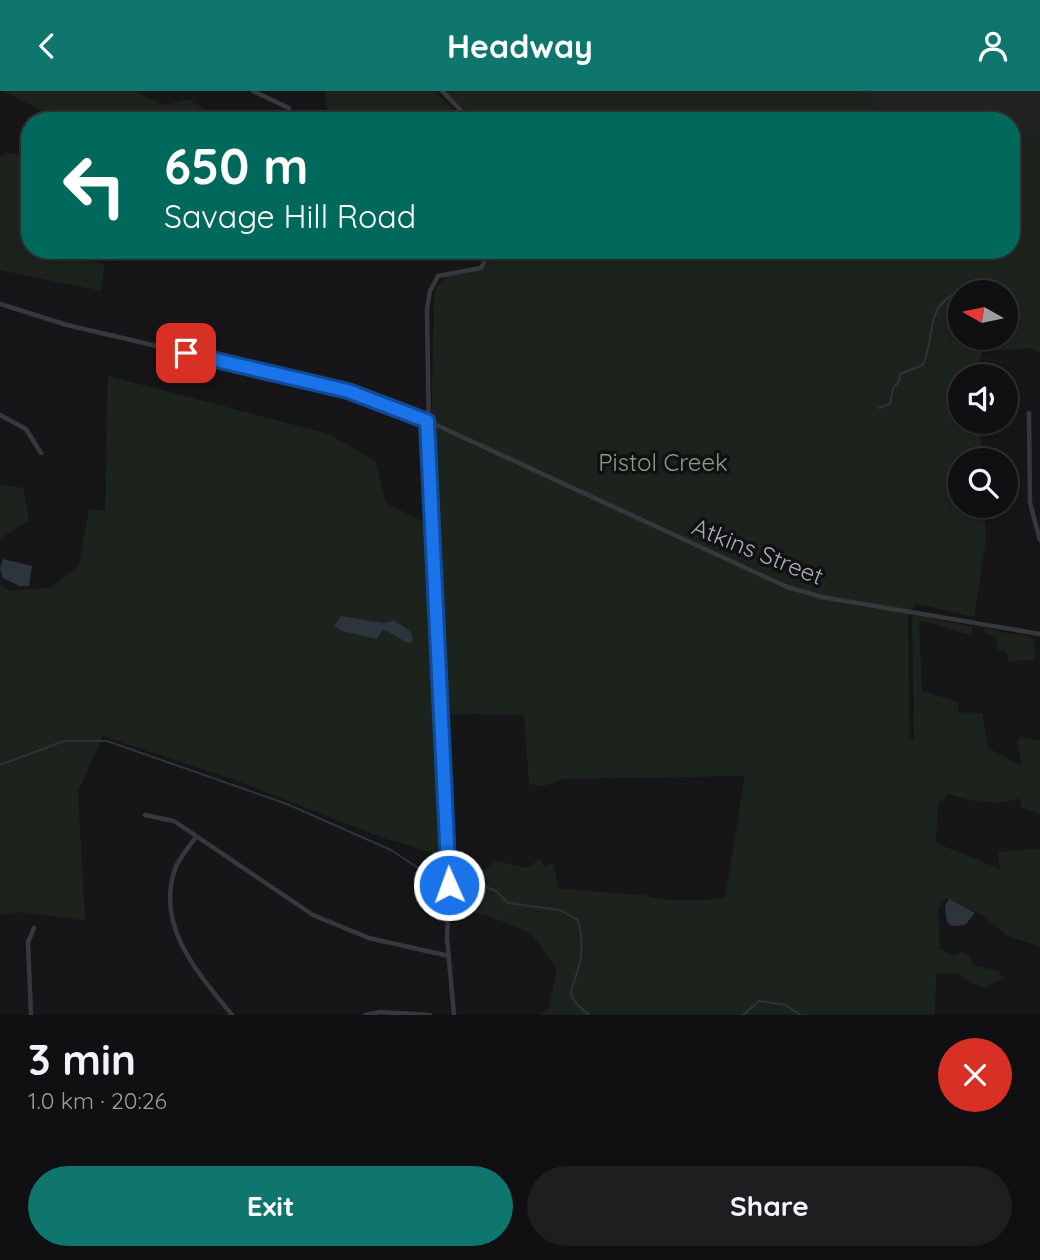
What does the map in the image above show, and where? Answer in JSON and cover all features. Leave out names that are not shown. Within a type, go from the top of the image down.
[{"type":"street","points":[[253,91],[289,107]]},
{"type":"street","points":[[442,91],[462,112]]},
{"type":"street","points":[[454,1015],[447,923],[450,871],[427,421],[427,323],[432,283],[442,274],[481,268],[486,259]]},
{"type":"street","name":"Atkins Street","points":[[0,304],[67,325],[348,391],[427,421],[787,587],[822,597],[1040,634]]},
{"type":"street","points":[[1029,413],[1031,503],[1040,540]]},
{"type":"street","points":[[0,415],[26,429],[41,453]]},
{"type":"street","points":[[145,815],[174,821],[313,915],[369,939],[449,956]]},
{"type":"street","points":[[196,837],[175,869],[171,899],[173,921],[181,947],[232,1015]]},
{"type":"street","points":[[31,1015],[28,942],[34,928]]},
{"type":"street","points":[[366,1015],[380,1012],[430,1015]]},
{"type":"shaded area","points":[[854,91],[1040,91],[1040,134],[1020,131],[1020,112],[877,112],[880,106],[869,94]]},
{"type":"shaded area","points":[[3,559],[32,566],[29,586],[20,586],[3,578],[0,569]]},
{"type":"shaded area","points":[[341,616],[384,623],[394,620],[411,632],[413,641],[408,643],[383,629],[377,639],[342,631],[334,626]]},
{"type":"shaded area","points":[[949,899],[975,913],[965,925],[952,926],[947,922],[945,906]]},
{"type":"green space","points":[[3,91],[135,91],[163,105],[188,99],[210,112],[80,112],[44,112]]},
{"type":"green space","points":[[325,91],[434,91],[456,112],[327,112]]},
{"type":"green space","points":[[440,91],[854,91],[869,94],[880,106],[877,112],[469,112]]},
{"type":"green space","name":"Pistol Creek","points":[[1020,131],[1040,134],[1040,353],[1031,348],[1018,349],[1018,280],[948,280],[948,350],[999,350],[983,351],[978,364],[948,364],[948,434],[981,434],[981,448],[948,448],[948,518],[985,518],[986,540],[974,617],[916,603],[908,616],[909,739],[914,739],[912,614],[972,627],[972,633],[966,634],[919,620],[922,691],[958,702],[959,713],[982,713],[988,748],[1022,766],[1017,742],[1020,737],[1040,741],[1040,814],[1022,808],[1020,798],[993,803],[948,794],[938,804],[936,843],[1000,869],[998,852],[1040,849],[1040,946],[1009,937],[980,914],[946,898],[938,908],[940,949],[955,956],[961,952],[971,957],[973,966],[997,970],[1004,978],[985,988],[970,983],[959,974],[936,973],[935,1015],[539,1015],[549,1008],[557,969],[530,934],[493,918],[453,906],[454,867],[483,870],[496,861],[526,868],[541,859],[544,867],[553,863],[559,889],[684,901],[725,897],[745,776],[565,779],[543,786],[529,784],[524,715],[451,714],[444,721],[438,619],[429,618],[440,855],[378,836],[240,782],[103,736],[78,791],[85,920],[16,912],[0,915],[0,584],[10,591],[50,588],[79,565],[89,509],[105,511],[108,376],[329,434],[375,461],[386,503],[434,527],[431,437],[434,297],[444,279],[477,270],[490,259],[1020,259]]},
{"type":"green space","points":[[6,153],[21,154],[21,259],[85,259],[105,264],[101,291],[0,270],[0,157]]},
{"type":"green space","points":[[0,484],[23,488],[29,520],[0,539]]},
{"type":"green space","points":[[989,628],[1034,639],[1035,660],[1009,661],[1006,651],[998,650],[997,638],[984,632],[983,629]]},
{"type":"waterway","points":[[879,408],[890,404],[893,388],[899,382],[900,374],[923,365],[934,318],[948,298]]},
{"type":"waterway","points":[[0,765],[64,741],[107,741],[287,804],[391,850],[430,876],[445,878]]},
{"type":"waterway","points":[[456,878],[476,892],[486,887],[496,891],[508,903],[560,910],[578,920],[581,955],[571,992],[575,1002],[589,1015]]},
{"type":"waterway","points":[[743,1015],[759,1001],[786,1005],[800,1015]]},
{"type":"route","points":[[186,353],[348,391],[427,421],[449,885]]}]
